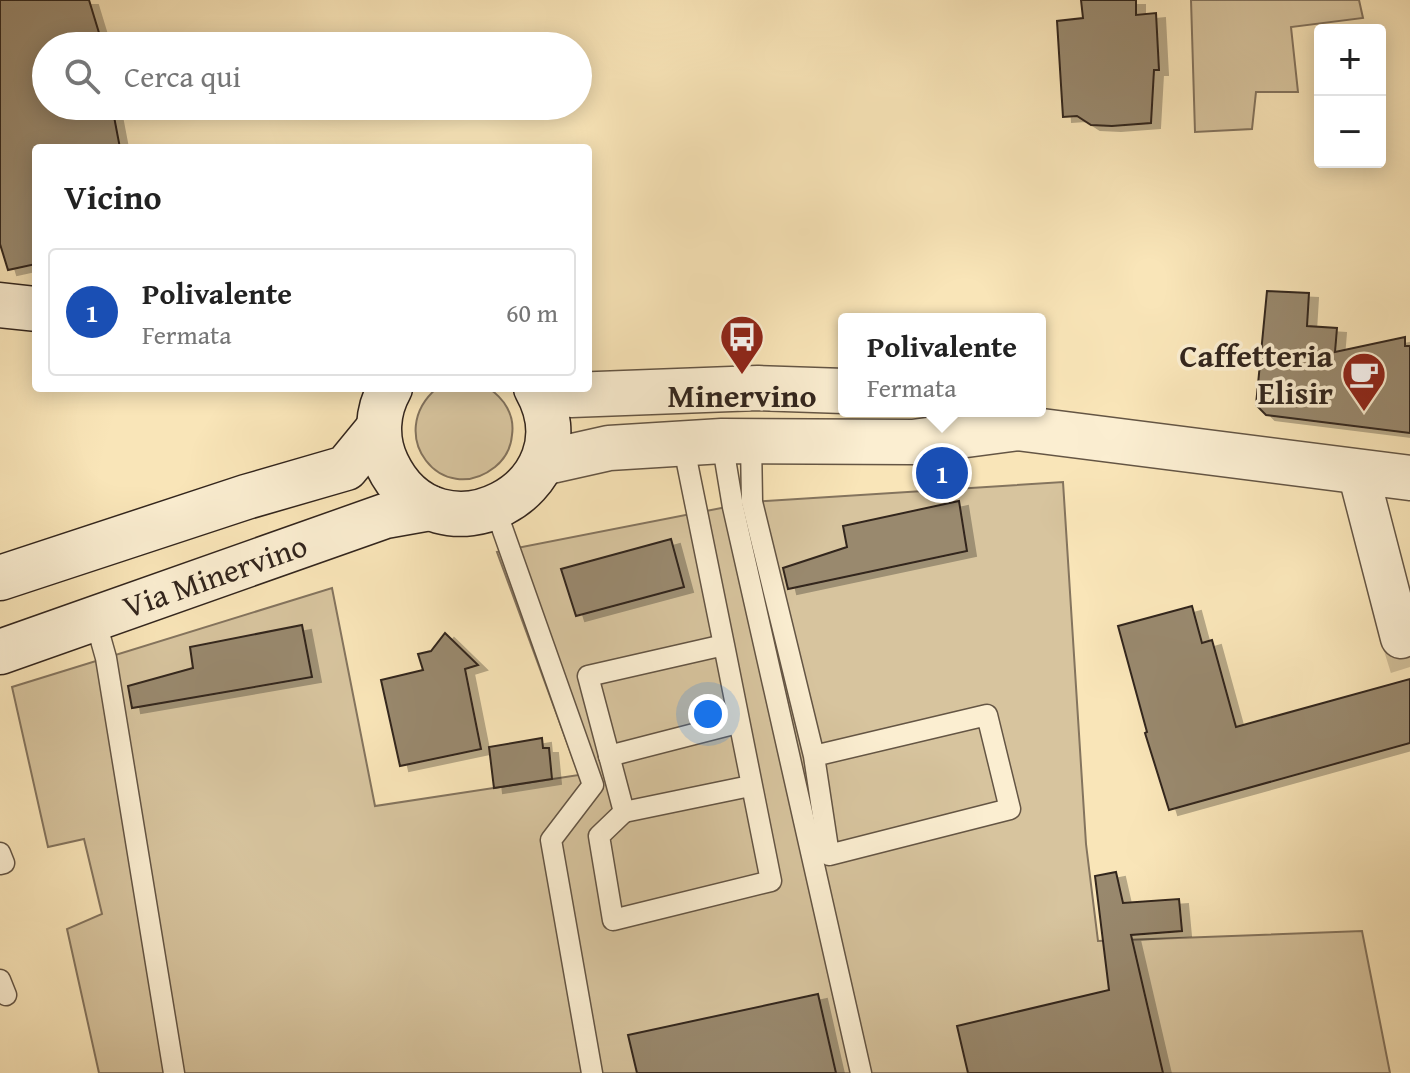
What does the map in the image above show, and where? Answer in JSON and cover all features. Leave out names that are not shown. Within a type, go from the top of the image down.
[{"type":"main road","points":[[0,305],[32,309]]},
{"type":"main road","points":[[565,392],[571,395],[758,388],[838,391]]},
{"type":"main road","points":[[383,400],[382,455],[393,478],[409,496],[430,508],[452,514],[474,514],[515,498],[542,463],[548,439],[547,414],[538,392]]},
{"type":"main road","name":"Via Minervino","points":[[0,578],[246,497],[346,468],[383,400]]},
{"type":"main road","points":[[985,417],[1018,428],[1410,478]]},
{"type":"main road","points":[[542,463],[609,448],[718,442],[913,442],[1018,428]]},
{"type":"main road","name":"Via Minervino","points":[[0,652],[385,516],[430,508]]},
{"type":"street","points":[[1358,472],[1401,638]]},
{"type":"lane","points":[[718,442],[724,645],[737,723],[771,881],[613,920],[599,836],[624,812],[750,786]]},
{"type":"lane","points":[[718,442],[752,502],[814,756],[829,855],[1010,809],[987,715],[814,756]]},
{"type":"lane","points":[[718,442],[861,1073]]},
{"type":"lane","points":[[495,508],[593,785],[551,840],[592,1073]]},
{"type":"lane","points":[[95,619],[106,658],[174,1073]]},
{"type":"lane","points":[[624,812],[588,676],[724,645]]},
{"type":"lane","points":[[609,756],[737,723]]},
{"type":"lane","points":[[0,853],[4,863],[0,864]]},
{"type":"shaded area","points":[[1191,0],[1359,0],[1363,18],[1291,27],[1298,92],[1256,92],[1252,129],[1195,132]]},
{"type":"shaded area","points":[[434,392],[493,392],[503,402],[512,421],[507,452],[495,467],[475,478],[456,479],[439,473],[426,460],[418,444],[416,426],[422,406]]},
{"type":"shaded area","points":[[1063,482],[1086,844],[1098,941],[1362,931],[1390,1073],[99,1073],[67,929],[102,914],[84,839],[48,847],[12,687],[332,588],[375,806],[579,775],[497,552],[752,502]]},
{"type":"building","points":[[0,0],[89,0],[99,32],[32,32],[32,120],[115,120],[119,144],[32,144],[32,265],[8,270],[0,244]]},
{"type":"building","points":[[1081,0],[1136,0],[1136,15],[1156,13],[1159,70],[1154,70],[1151,123],[1091,125],[1077,116],[1063,117],[1057,21],[1083,18]]},
{"type":"building","points":[[1267,291],[1309,293],[1307,326],[1337,328],[1335,352],[1405,337],[1405,346],[1410,346],[1410,433],[1266,415],[1256,405]]},
{"type":"building","points":[[959,501],[967,551],[788,589],[783,568],[847,547],[843,526]]},
{"type":"building","points":[[671,539],[684,587],[576,616],[561,569]]},
{"type":"building","points":[[1192,606],[1202,643],[1212,640],[1236,727],[1410,679],[1410,743],[1169,810],[1145,733],[1118,626]]},
{"type":"building","points":[[302,625],[312,677],[132,708],[128,686],[193,668],[190,647]]},
{"type":"building","points":[[445,633],[478,665],[465,669],[481,749],[400,766],[381,680],[423,670],[418,654],[431,651]]},
{"type":"building","points":[[542,738],[543,748],[549,748],[552,779],[494,788],[489,747]]},
{"type":"building","points":[[1116,872],[1123,903],[1179,899],[1182,931],[1131,935],[1163,1073],[968,1073],[957,1026],[1109,990],[1095,876]]},
{"type":"building","points":[[818,994],[836,1073],[637,1073],[628,1035]]},
{"type":"tunnel","points":[[1401,638],[1410,667]]},
{"type":"place","name":"Minervino","points":[[742,376]]},
{"type":"place","name":"Caffetteria Elisir","points":[[1364,413]]},
{"type":"place","name":"Polivalente","points":[[942,473]]}]
